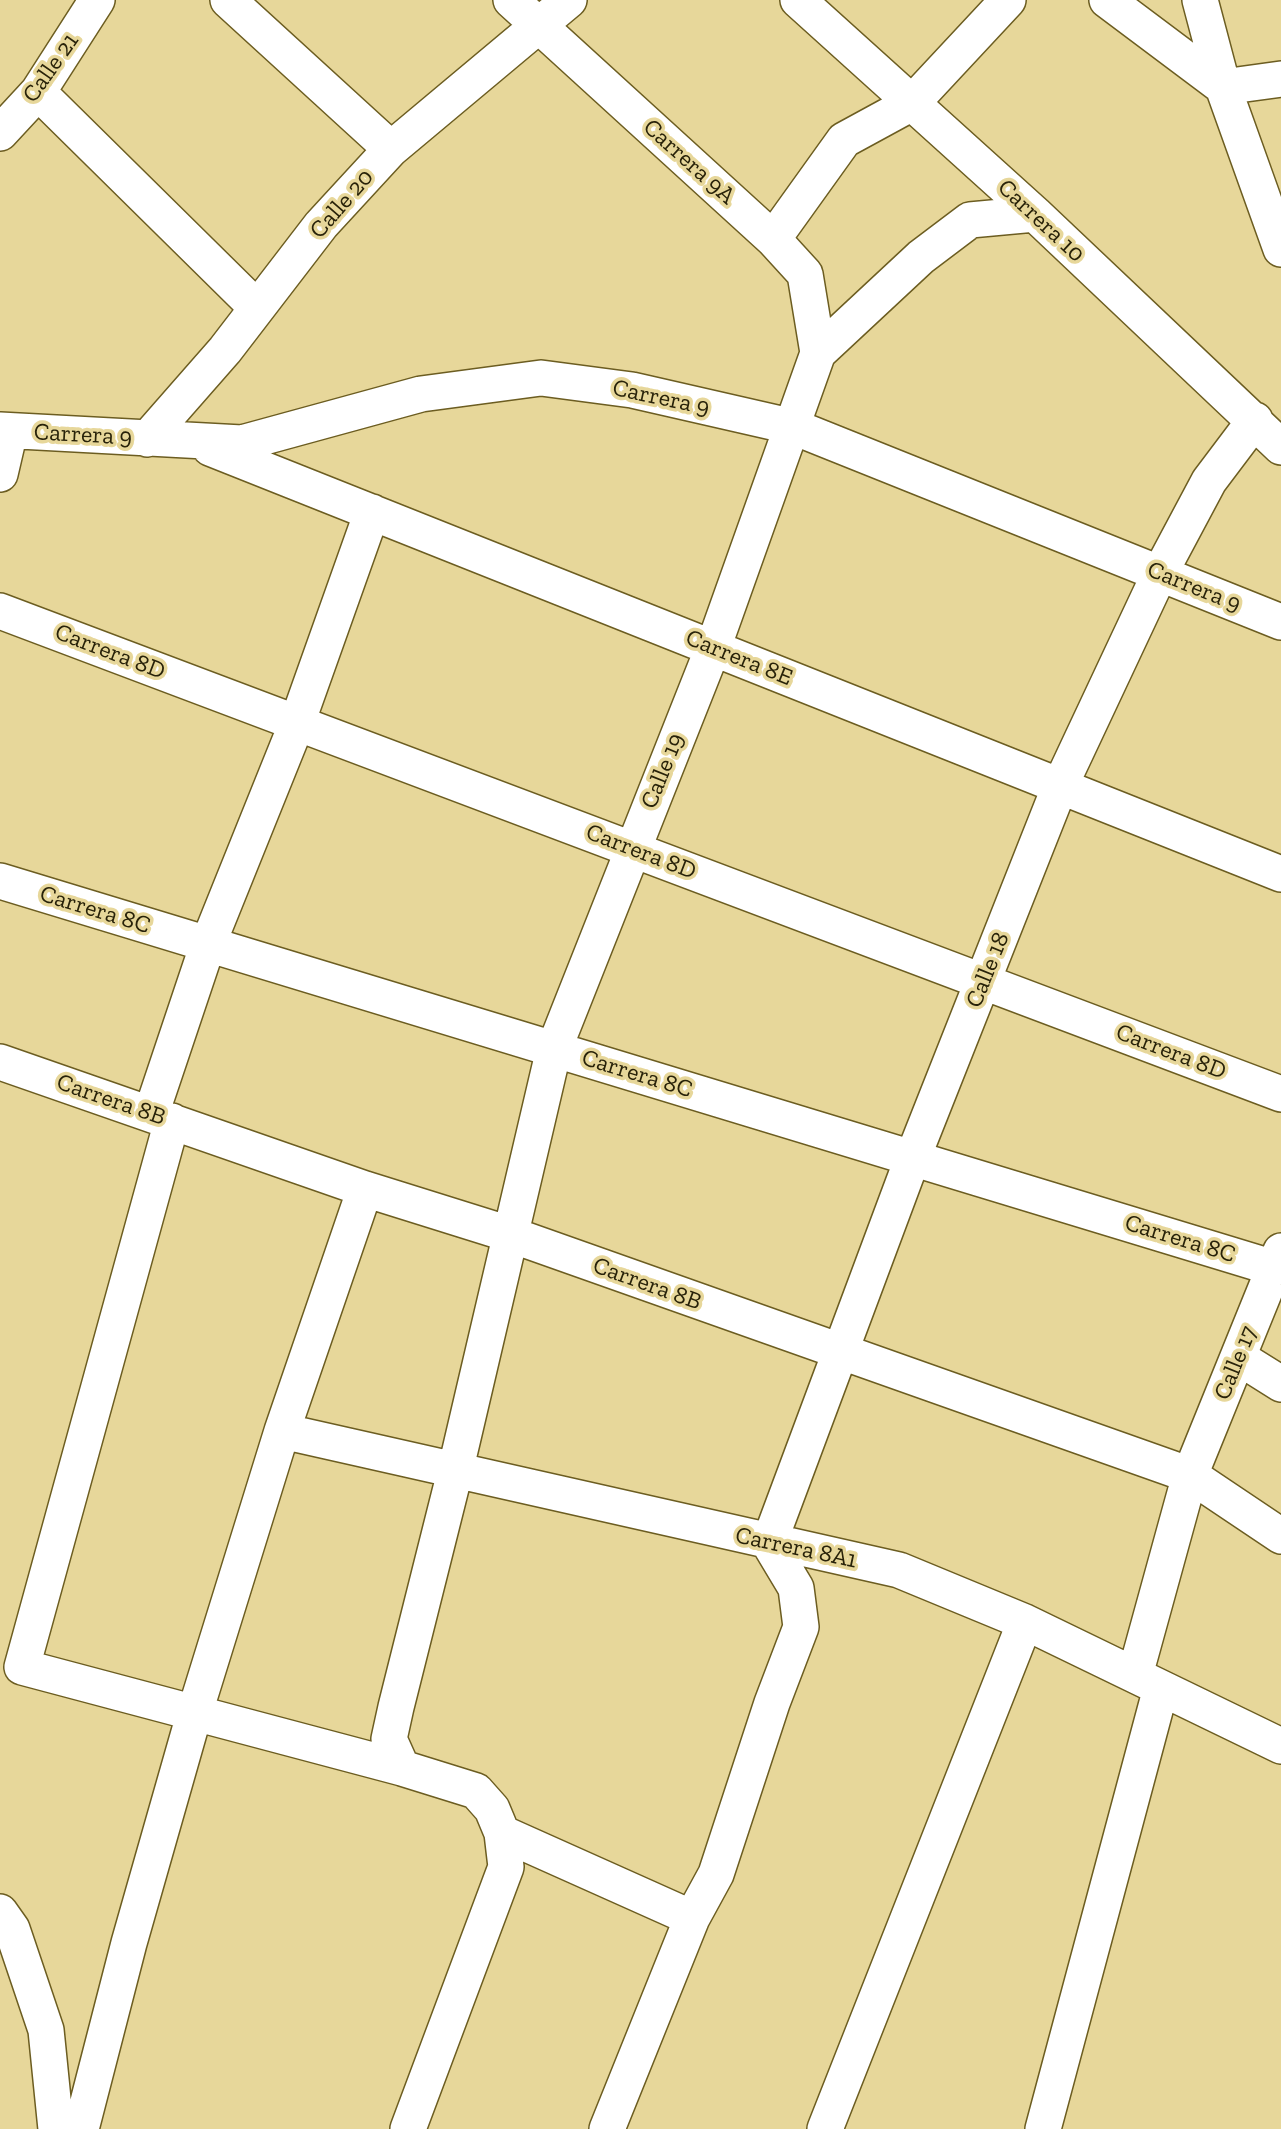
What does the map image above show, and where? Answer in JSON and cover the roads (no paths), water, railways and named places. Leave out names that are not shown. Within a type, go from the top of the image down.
[{"type":"street","name":"Calle 21","points":[[0,133],[38,92],[97,0]]},
{"type":"street","points":[[228,0],[391,149]]},
{"type":"street","name":"Carrera 9A","points":[[511,0],[773,239],[805,274],[818,352]]},
{"type":"street","name":"Calle 20","points":[[146,439],[225,350],[321,225],[391,149],[569,0]]},
{"type":"street","name":"Carrera 10","points":[[798,0],[1035,214],[1281,447]]},
{"type":"street","points":[[773,239],[844,140],[912,103],[1008,0]]},
{"type":"street","points":[[1107,0],[1223,87],[1281,79]]},
{"type":"street","points":[[1200,0],[1223,87],[1281,249]]},
{"type":"street","points":[[38,92],[257,308]]},
{"type":"street","points":[[818,352],[921,257],[970,220],[1035,214]]},
{"type":"street","name":"Calle 19","points":[[402,1768],[389,1739],[555,1049],[631,849],[713,648],[794,427],[818,352]]},
{"type":"street","name":"Carrera 9","points":[[5,431],[197,443],[242,443],[421,394],[541,378],[632,390],[794,427],[1281,622]]},
{"type":"street","name":"Calle 18","points":[[769,1543],[913,1157],[1060,786],[1160,573],[1209,481],[1255,420]]},
{"type":"street","points":[[0,474],[5,431]]},
{"type":"street","name":"Carrera 8E","points":[[197,443],[1281,874]]},
{"type":"street","points":[[372,512],[297,723],[208,944],[161,1118],[22,1667],[194,1715],[402,1768],[476,1791],[492,1809],[502,1833],[506,1867],[408,2129]]},
{"type":"street","name":"Carrera 8D","points":[[0,611],[1281,1094]]},
{"type":"street","name":"Carrera 8C","points":[[0,881],[913,1157],[1278,1259]]},
{"type":"street","name":"Carrera 8B","points":[[0,1062],[365,1189],[509,1234],[1190,1475],[1281,1536]]},
{"type":"street","points":[[81,2129],[129,1943],[194,1715],[282,1431],[365,1189]]},
{"type":"street","name":"Calle 17","points":[[1043,2129],[1148,1682],[1190,1475],[1278,1259]]},
{"type":"street","points":[[1238,1357],[1281,1384]]},
{"type":"street","name":"Carrera 8A1","points":[[282,1431],[769,1543],[899,1570],[1025,1622],[1281,1746]]},
{"type":"street","points":[[607,2129],[692,1918],[716,1874],[772,1703],[801,1627],[796,1588],[769,1543]]},
{"type":"street","points":[[825,2129],[1025,1622]]},
{"type":"street","points":[[502,1833],[692,1918]]},
{"type":"street","points":[[0,1912],[12,1929],[46,2030],[56,2129]]}]
